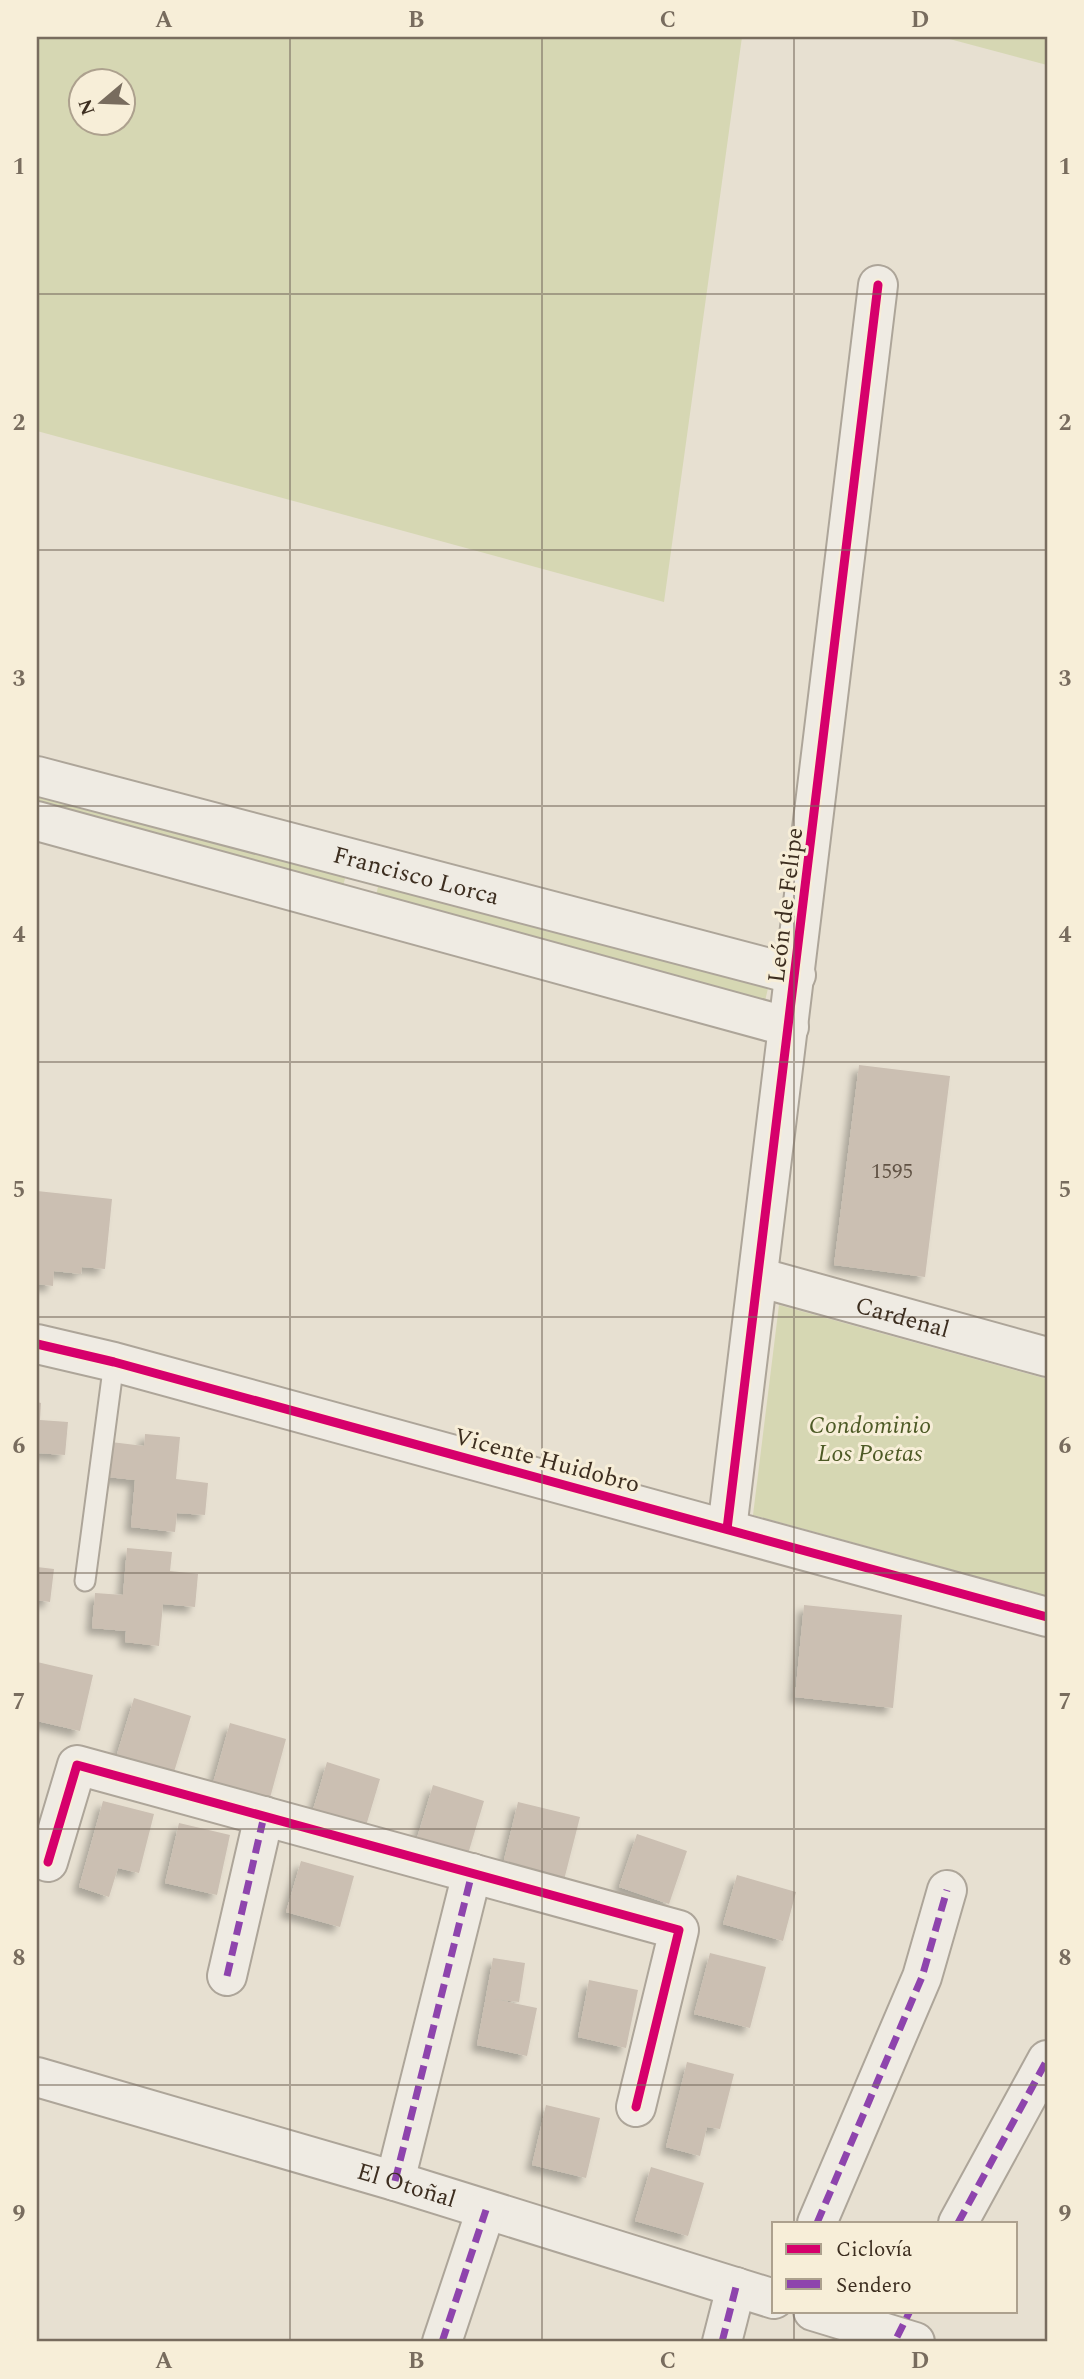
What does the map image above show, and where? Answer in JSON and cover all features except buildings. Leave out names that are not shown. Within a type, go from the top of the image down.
[{"type":"street","name":"León de Felipe","points":[[727,1529],[878,285]]},
{"type":"street","name":"Francisco Lorca","points":[[37,776],[796,975]]},
{"type":"street","name":"Francisco Lorca","points":[[37,821],[789,1027]]},
{"type":"street","points":[[356,908],[370,863]]},
{"type":"street","name":"Cardenal","points":[[758,1277],[1047,1357]]},
{"type":"street","name":"Vicente Huidobro","points":[[37,1344],[114,1362],[1047,1617]]},
{"type":"street","points":[[48,1862],[77,1765],[679,1930],[636,2108]]},
{"type":"street","points":[[227,1976],[264,1816]]},
{"type":"street","points":[[395,2181],[472,1873]]},
{"type":"street","points":[[817,2222],[922,1977],[947,1891]]},
{"type":"street","points":[[959,2222],[1047,2060]]},
{"type":"street","name":"El Otoñal","points":[[37,2077],[395,2181],[772,2298]]},
{"type":"street","points":[[442,2342],[486,2210]]},
{"type":"street","points":[[722,2342],[736,2287]]},
{"type":"street","points":[[818,2312],[907,2330]]},
{"type":"lane","points":[[85,1581],[114,1362]]},
{"type":"green space","points":[[37,37],[742,37],[664,602],[37,431]]},
{"type":"green space","points":[[942,37],[1047,37],[1047,65]]},
{"type":"green space","points":[[37,785],[347,872],[342,889],[37,803]]},
{"type":"green space","points":[[380,879],[769,984],[765,1001],[376,895]]},
{"type":"green space","name":"Condominio Los Poetas","points":[[779,1305],[1047,1379],[1047,1596],[753,1515]]},
{"type":"marked path","points":[[227,1976],[264,1816]]},
{"type":"marked path","points":[[395,2181],[472,1873]]},
{"type":"marked path","points":[[817,2222],[922,1977],[947,1890]]},
{"type":"marked path","points":[[959,2222],[1047,2060]]},
{"type":"marked path","points":[[442,2342],[486,2210]]},
{"type":"marked path","points":[[722,2342],[736,2287]]},
{"type":"marked path","points":[[897,2337],[910,2312]]},
{"type":"cycle path","points":[[727,1529],[878,285]]},
{"type":"cycle path","points":[[37,1344],[114,1362],[1047,1617]]},
{"type":"cycle path","points":[[48,1862],[77,1765],[679,1930],[636,2107]]}]
